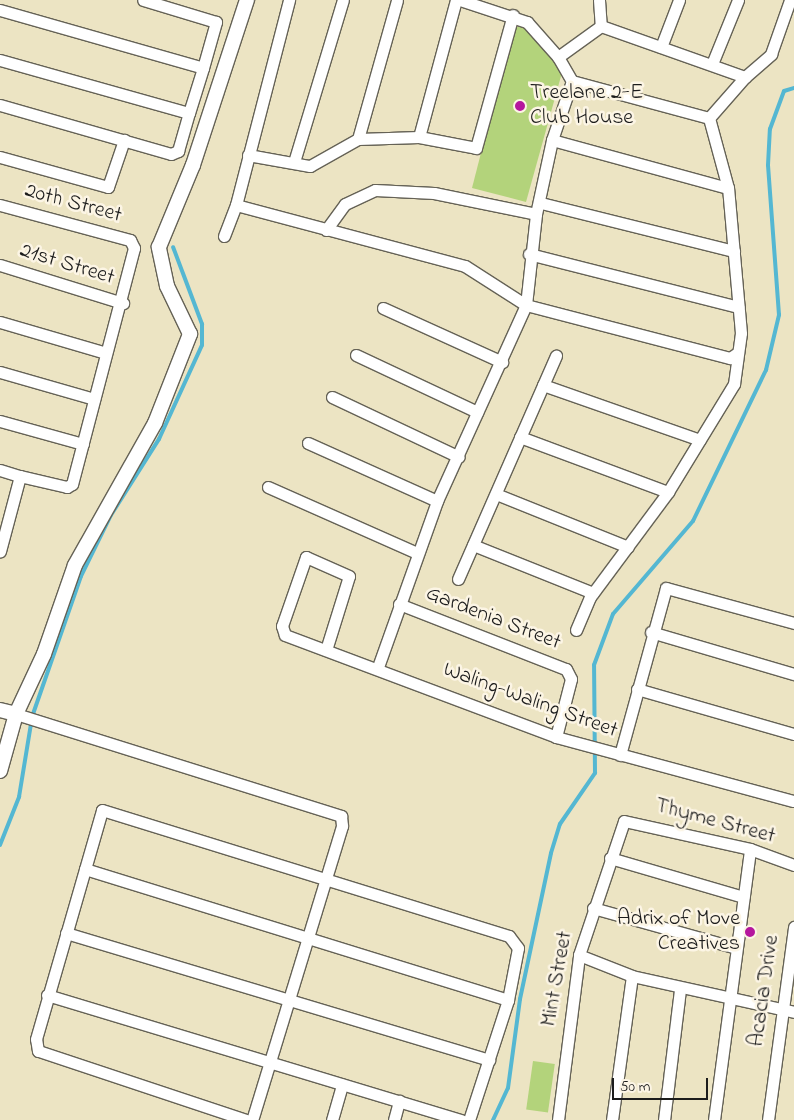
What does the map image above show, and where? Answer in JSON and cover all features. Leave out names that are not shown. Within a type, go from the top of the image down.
[{"type":"street","points":[[0,105],[175,153],[216,22],[143,0]]},
{"type":"street","points":[[0,771],[16,714],[44,654],[75,565],[154,423],[190,334],[167,286],[159,247],[193,165],[248,0]]},
{"type":"street","points":[[224,236],[236,206],[289,0]]},
{"type":"street","points":[[294,162],[344,0]]},
{"type":"street","points":[[358,139],[397,0]]},
{"type":"street","points":[[419,137],[458,0],[512,15],[527,22],[558,57],[572,81],[709,118]]},
{"type":"street","points":[[599,0],[601,26]]},
{"type":"street","points":[[661,48],[679,0]]},
{"type":"street","points":[[712,64],[738,0]]},
{"type":"street","points":[[709,118],[745,77],[771,54],[790,0]]},
{"type":"street","points":[[0,10],[203,68]]},
{"type":"street","points":[[248,155],[310,166],[358,139],[419,137],[470,147],[479,144],[512,15]]},
{"type":"street","points":[[558,57],[601,26]]},
{"type":"street","points":[[601,26],[745,77]]},
{"type":"street","points":[[0,60],[189,113]]},
{"type":"street","points":[[399,604],[437,501],[459,457],[477,412],[502,362],[526,305],[529,254],[552,140],[572,81]]},
{"type":"street","points":[[576,630],[593,593],[668,492],[734,384],[736,354],[740,333],[734,251],[728,188],[709,118]]},
{"type":"street","points":[[0,157],[108,187],[124,140]]},
{"type":"street","points":[[552,140],[728,188]]},
{"type":"street","points":[[326,230],[345,204],[375,190],[434,193],[539,208],[734,251]]},
{"type":"street","name":"20th Street","points":[[0,205],[134,243],[123,303]]},
{"type":"street","points":[[236,206],[465,266],[526,305],[730,358],[736,354]]},
{"type":"street","points":[[529,254],[738,307]]},
{"type":"street","name":"21st Street","points":[[0,266],[123,303]]},
{"type":"street","points":[[0,470],[70,487],[106,353],[123,303]]},
{"type":"street","points":[[383,308],[502,362]]},
{"type":"street","points":[[0,322],[106,353]]},
{"type":"street","points":[[356,355],[477,412]]},
{"type":"street","points":[[458,579],[556,356]]},
{"type":"street","points":[[0,372],[94,399]]},
{"type":"street","points":[[543,385],[700,440]]},
{"type":"street","points":[[332,397],[459,457]]},
{"type":"street","points":[[0,421],[82,444]]},
{"type":"street","points":[[520,437],[668,492]]},
{"type":"street","points":[[308,444],[437,501]]},
{"type":"street","points":[[0,551],[4,518],[20,476]]},
{"type":"street","points":[[268,487],[417,553]]},
{"type":"street","points":[[496,494],[628,546]]},
{"type":"street","points":[[473,545],[593,593]]},
{"type":"street","name":"Waling-Waling Street","points":[[326,650],[349,576],[310,557],[303,560],[283,633],[326,650],[378,667],[556,737],[794,801]]},
{"type":"street","points":[[620,754],[651,632],[666,588],[794,624]]},
{"type":"street","name":"Gardenia Street","points":[[378,667],[399,604],[566,669],[571,679],[556,737]]},
{"type":"street","points":[[651,632],[794,674]]},
{"type":"street","points":[[637,689],[794,734]]},
{"type":"street","points":[[0,710],[341,816],[342,826],[324,879],[290,999],[252,1120]]},
{"type":"street","points":[[246,1120],[38,1051],[36,1039],[47,995],[102,810],[509,936],[518,948],[508,1000],[469,1120]]},
{"type":"street","name":"Thyme Street","points":[[624,821],[750,849],[794,865]]},
{"type":"street","name":"Mint Street","points":[[558,1120],[578,955],[624,821]]},
{"type":"street","points":[[714,1120],[750,849]]},
{"type":"street","points":[[610,858],[743,897]]},
{"type":"street","points":[[85,869],[307,936],[508,1000]]},
{"type":"street","points":[[594,908],[736,948]]},
{"type":"street","name":"Acacia Drive","points":[[768,1120],[794,927]]},
{"type":"street","points":[[66,933],[489,1060]]},
{"type":"street","points":[[578,955],[632,976],[729,1000],[794,1012]]},
{"type":"street","points":[[612,1120],[632,976]]},
{"type":"street","points":[[664,1120],[680,988]]},
{"type":"street","points":[[47,995],[462,1120]]},
{"type":"street","points":[[332,1120],[342,1084]]},
{"type":"street","points":[[394,1120],[399,1101]]},
{"type":"green space","points":[[523,26],[563,69],[526,202],[472,188],[513,28]]},
{"type":"green space","points":[[533,1061],[555,1064],[548,1113],[526,1110]]},
{"type":"waterway","points":[[493,1120],[508,1088],[520,999],[551,853],[560,824],[595,773],[594,665],[613,614],[693,521],[766,370],[779,315],[768,165],[770,129],[784,91],[794,88]]},
{"type":"waterway","points":[[33,714],[81,576],[111,515],[159,439],[202,345],[202,324],[173,247]]},
{"type":"waterway","points":[[0,845],[19,797],[31,724]]},
{"type":"place","name":"Treelane 2-E Club House","points":[[520,106]]},
{"type":"place","name":"Adrix of Move Creatives","points":[[750,932]]}]
